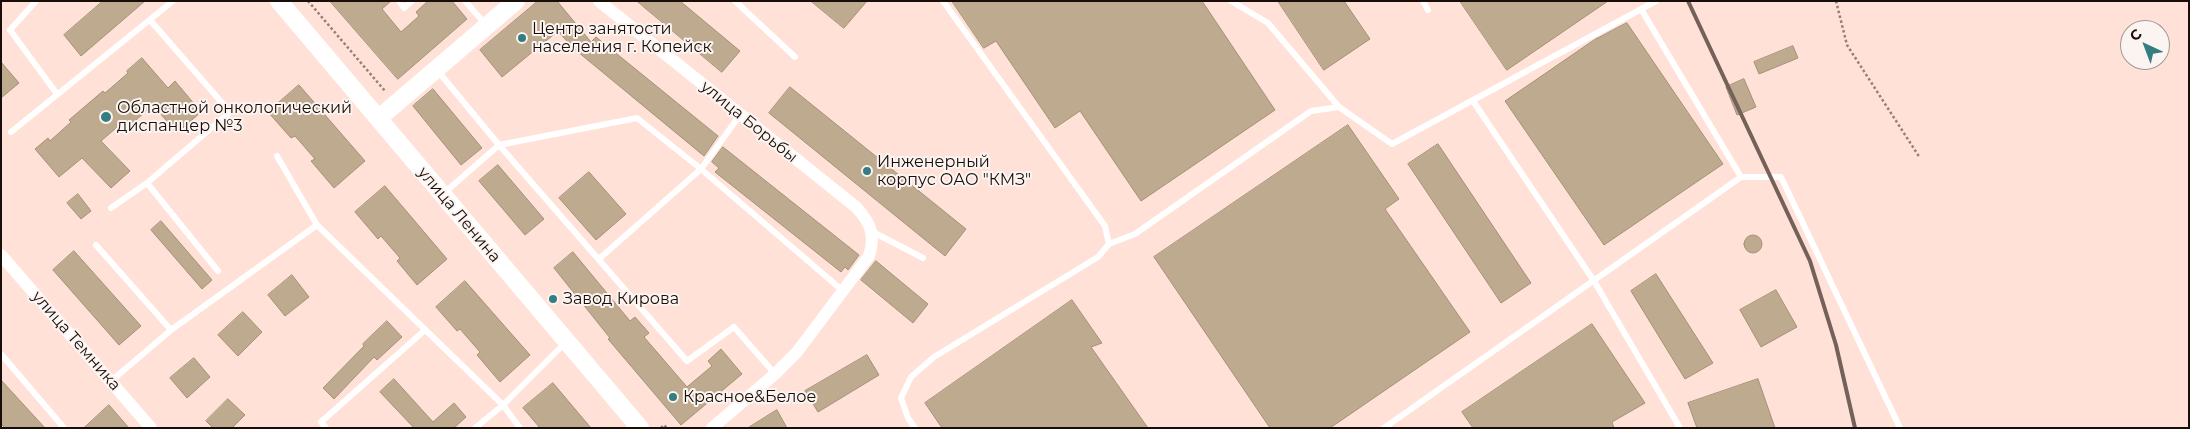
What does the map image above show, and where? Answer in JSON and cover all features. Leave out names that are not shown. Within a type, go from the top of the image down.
[{"type":"street","name":"улица Ленина","points":[[279,1],[640,428]]},
{"type":"street","points":[[379,118],[516,1]]},
{"type":"street","name":"улица Борьбы","points":[[599,1],[856,207],[867,218],[872,232]]},
{"type":"street","points":[[712,428],[775,374],[796,352],[869,256],[873,245],[872,232]]},
{"type":"street","name":"улица Темника","points":[[1,255],[151,428]]},
{"type":"lane","points":[[36,1],[10,30],[58,94]]},
{"type":"lane","points":[[11,132],[173,1]]},
{"type":"lane","points":[[399,1],[404,8],[412,1]]},
{"type":"lane","points":[[466,1],[486,26]]},
{"type":"lane","points":[[735,1],[795,57]]},
{"type":"lane","points":[[943,1],[1105,226],[1109,244]]},
{"type":"lane","points":[[1231,1],[1268,23],[1339,106],[1392,144],[1656,1]]},
{"type":"lane","points":[[1423,1],[1428,10]]},
{"type":"lane","points":[[1641,9],[1741,177]]},
{"type":"lane","points":[[112,208],[147,183],[230,112],[150,20]]},
{"type":"lane","points":[[436,69],[687,361],[734,327],[775,374]]},
{"type":"lane","points":[[1473,101],[1594,281],[1680,428]]},
{"type":"lane","points":[[915,428],[908,418],[901,398],[911,377],[934,357],[1098,257],[1109,244],[1135,234],[1311,111],[1339,106]]},
{"type":"lane","points":[[600,258],[701,169],[740,115]]},
{"type":"lane","points":[[442,195],[499,144],[637,118],[701,169],[843,291]]},
{"type":"lane","points":[[277,156],[317,225],[502,405],[520,428]]},
{"type":"lane","points":[[1384,428],[1741,177],[1781,177],[1900,428]]},
{"type":"lane","points":[[147,183],[218,271]]},
{"type":"lane","points":[[110,382],[171,330],[317,225]]},
{"type":"lane","points":[[872,232],[923,258]]},
{"type":"lane","points":[[96,246],[171,330]]},
{"type":"lane","points":[[326,428],[321,422],[426,330]]},
{"type":"lane","points":[[475,428],[502,405],[567,342]]},
{"type":"lane","points":[[1,354],[64,428]]},
{"type":"path","points":[[308,1],[396,103]]},
{"type":"path","points":[[1836,1],[1847,45],[1920,158]]},
{"type":"path","points":[[661,428],[664,425],[667,428]]},
{"type":"building","points":[[103,1],[145,1],[81,56],[64,35]]},
{"type":"building","points":[[330,1],[391,1],[382,9],[401,32],[419,16],[416,12],[428,1],[452,1],[467,19],[398,79]]},
{"type":"building","points":[[538,1],[557,1],[591,42],[596,37],[718,136],[704,156],[572,47],[558,31],[502,77],[480,50]]},
{"type":"building","points":[[637,1],[680,1],[740,51],[722,72]]},
{"type":"building","points":[[811,1],[867,1],[844,28]]},
{"type":"building","points":[[952,1],[1202,1],[1275,110],[1141,201],[1080,111],[1055,128],[996,41],[984,48]]},
{"type":"building","points":[[1278,1],[1344,1],[1370,39],[1324,70]]},
{"type":"building","points":[[1460,1],[1608,1],[1507,70]]},
{"type":"building","points":[[1627,23],[1723,164],[1604,245],[1505,101],[1594,40]]},
{"type":"building","points":[[1793,46],[1798,58],[1759,74],[1754,62]]},
{"type":"building","name":"Областной онкологический диспанцер №3","points":[[142,58],[168,88],[175,81],[201,112],[177,133],[153,105],[128,127],[123,122],[101,141],[130,171],[111,188],[82,158],[59,177],[35,149],[48,138],[50,141],[71,122],[69,120],[103,91],[105,93]]},
{"type":"building","points":[[1,62],[19,83],[1,98]]},
{"type":"building","points":[[1744,79],[1756,107],[1737,115],[1726,87]]},
{"type":"building","points":[[299,85],[365,161],[334,188],[311,161],[315,159],[295,136],[291,138],[268,112]]},
{"type":"building","name":"Инженерный корпус ОАО \"КМЗ\"","points":[[790,87],[966,229],[945,256],[769,113]]},
{"type":"building","points":[[433,89],[482,148],[461,165],[413,106]]},
{"type":"building","points":[[1348,125],[1399,199],[1385,209],[1470,332],[1330,428],[1270,428],[1154,257]]},
{"type":"building","points":[[1438,144],[1531,283],[1501,303],[1408,164]]},
{"type":"building","points":[[723,147],[859,255],[848,270],[845,267],[841,272],[715,172],[719,168],[712,162]]},
{"type":"building","points":[[498,165],[544,219],[525,235],[479,181]]},
{"type":"building","points":[[589,172],[626,214],[596,240],[559,198]]},
{"type":"building","points":[[385,186],[447,259],[417,285],[397,261],[400,258],[381,236],[378,239],[355,212]]},
{"type":"building","points":[[78,194],[91,211],[81,219],[67,203]]},
{"type":"building","points":[[161,221],[212,280],[202,289],[151,230]]},
{"type":"building","points":[[1753,235],[1759,238],[1762,244],[1759,250],[1753,253],[1747,250],[1744,244],[1747,238]]},
{"type":"building","points":[[74,251],[141,326],[119,345],[53,270]]},
{"type":"building","points":[[573,252],[630,321],[635,317],[649,333],[644,337],[687,387],[712,366],[708,361],[721,349],[742,374],[681,425],[608,339],[610,338],[554,268]]},
{"type":"building","points":[[876,261],[928,304],[913,323],[861,280]]},
{"type":"building","points":[[1656,274],[1713,363],[1685,379],[1631,291]]},
{"type":"building","points":[[292,275],[309,297],[285,316],[268,295]]},
{"type":"building","points":[[465,281],[530,355],[500,382],[477,355],[480,352],[460,329],[457,331],[436,307]]},
{"type":"building","points":[[1776,290],[1797,327],[1761,347],[1740,310]]},
{"type":"building","points":[[1072,300],[1102,343],[1091,347],[1148,428],[942,428],[925,403]]},
{"type":"building","points":[[243,312],[262,332],[238,356],[218,335]]},
{"type":"building","points":[[387,321],[402,337],[377,360],[374,357],[334,399],[323,388]]},
{"type":"building","points":[[1592,324],[1645,403],[1612,422],[1614,428],[1473,428],[1462,412]]},
{"type":"building","points":[[867,355],[879,375],[818,412],[805,391]]},
{"type":"building","points":[[194,358],[210,377],[187,398],[170,378]]},
{"type":"building","points":[[394,379],[433,422],[454,403],[466,417],[454,428],[414,428],[380,392]]},
{"type":"building","points":[[1758,379],[1775,428],[1697,428],[1688,403]]},
{"type":"building","points":[[1,380],[45,428],[5,428],[1,424]]},
{"type":"building","points":[[553,383],[591,428],[540,428],[523,408]]},
{"type":"building","points":[[228,399],[245,415],[232,428],[213,428],[206,421]]},
{"type":"building","points":[[109,405],[129,428],[84,428]]},
{"type":"building","points":[[777,410],[787,428],[748,428]]},
{"type":"railway","points":[[1688,1],[1810,261],[1836,345],[1855,428]]},
{"type":"place","name":"Центр занятости населения г. Копейск","points":[[522,38]]},
{"type":"place","name":"Областной онкологический диспанцер №3","points":[[106,117]]},
{"type":"place","name":"Инженерный корпус ОАО \"КМЗ\"","points":[[867,171]]},
{"type":"place","name":"Завод Кирова","points":[[553,299]]},
{"type":"place","name":"Красное&Белое","points":[[673,397]]}]
